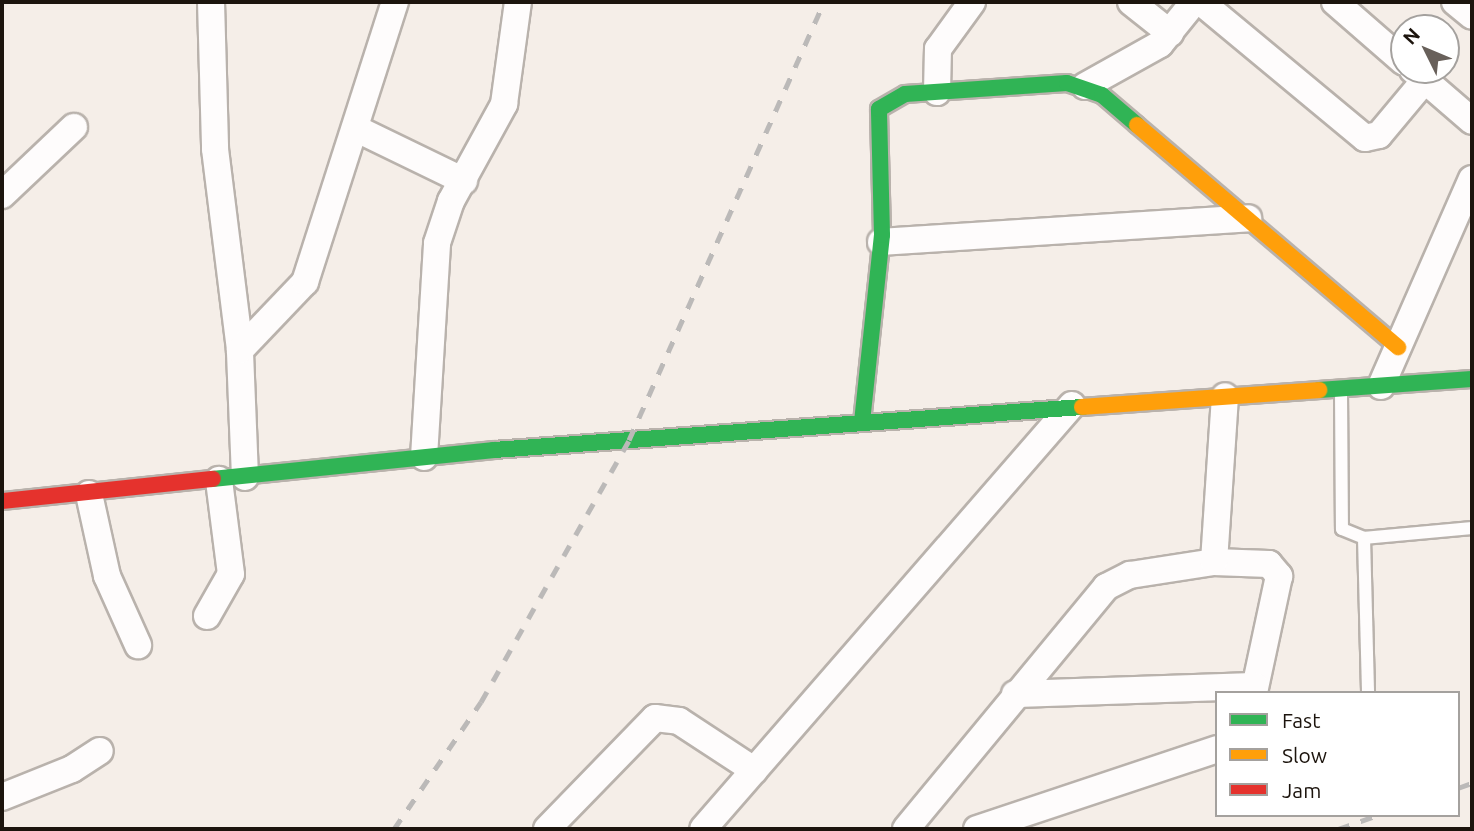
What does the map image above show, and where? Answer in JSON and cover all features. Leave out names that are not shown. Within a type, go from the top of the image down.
[{"type":"main road","points":[[862,422],[881,242],[879,109],[905,94],[1085,86],[1248,218],[1398,347]]},
{"type":"main road","points":[[2,501],[424,457],[1072,405],[1472,379]]},
{"type":"street","points":[[212,2],[215,149],[240,350],[245,477]]},
{"type":"street","points":[[240,350],[305,282],[357,129],[395,2]]},
{"type":"street","points":[[424,457],[432,267],[451,201],[504,104],[518,2]]},
{"type":"street","points":[[937,92],[938,49],[972,2]]},
{"type":"street","points":[[1131,2],[1170,33]]},
{"type":"street","points":[[1085,86],[1170,33],[1194,2]]},
{"type":"street","points":[[1201,2],[1365,138],[1379,135],[1413,84]]},
{"type":"street","points":[[1335,2],[1390,50]]},
{"type":"street","points":[[1455,2],[1472,16]]},
{"type":"street","points":[[1429,84],[1472,121]]},
{"type":"street","points":[[2,195],[74,127]]},
{"type":"street","points":[[357,129],[464,181]]},
{"type":"street","points":[[1381,386],[1472,179]]},
{"type":"street","points":[[881,242],[1248,218]]},
{"type":"street","points":[[1214,562],[1225,396]]},
{"type":"street","points":[[703,829],[1072,405]]},
{"type":"street","points":[[207,616],[231,574],[219,480]]},
{"type":"street","points":[[89,494],[107,576],[138,645]]},
{"type":"street","points":[[906,829],[1015,694],[1113,582],[1214,562],[1269,564],[1279,576],[1255,689],[1015,694]]},
{"type":"street","points":[[547,829],[655,719],[680,721],[754,770]]},
{"type":"street","points":[[977,829],[1215,750]]},
{"type":"street","points":[[2,797],[72,769],[100,751]]},
{"type":"lane","points":[[1341,388],[1339,519],[1350,536],[1364,538],[1472,528]]},
{"type":"lane","points":[[1364,538],[1368,691]]},
{"type":"railway","points":[[394,829],[481,702],[629,440],[824,2]]},
{"type":"railway","points":[[1460,787],[1472,783]]},
{"type":"railway","points":[[1338,829],[1372,817]]},
{"type":"traffic: fast","points":[[862,422],[882,235],[879,109],[905,94],[1067,83],[1102,95],[1137,125]]},
{"type":"traffic: fast","points":[[1319,390],[1472,379]]},
{"type":"traffic: fast","points":[[213,479],[494,450],[1082,407]]},
{"type":"traffic: slow","points":[[1137,125],[1398,347]]},
{"type":"traffic: slow","points":[[1082,407],[1319,390]]},
{"type":"traffic: jam","points":[[2,501],[213,479]]}]
